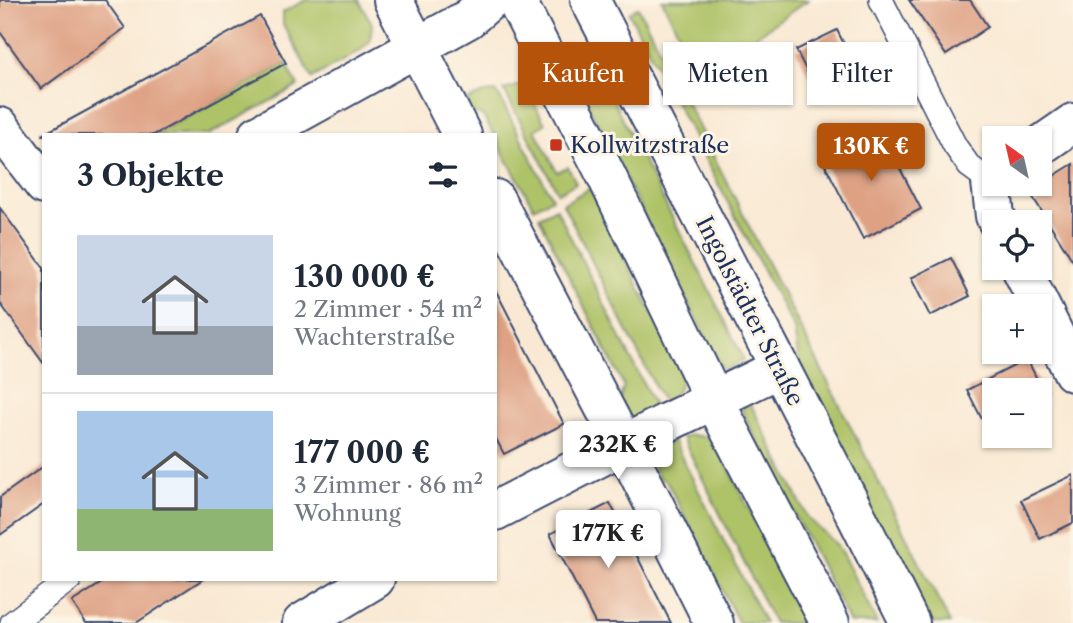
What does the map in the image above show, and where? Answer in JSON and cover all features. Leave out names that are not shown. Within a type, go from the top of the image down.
[{"type":"street","points":[[393,0],[461,133]]},
{"type":"street","points":[[262,133],[468,19],[490,0]]},
{"type":"street","points":[[516,0],[606,175],[714,400],[830,623]]},
{"type":"street","name":"Ingolstädter Straße","points":[[590,0],[910,623]]},
{"type":"street","points":[[1052,138],[1073,123]]},
{"type":"street","points":[[0,127],[42,182]]},
{"type":"street","points":[[497,203],[714,623]]},
{"type":"street","points":[[1027,280],[1073,372]]},
{"type":"street","points":[[497,510],[780,368]]},
{"type":"street","points":[[302,623],[372,581]]},
{"type":"lane","points":[[881,0],[955,146],[969,166],[982,174]]},
{"type":"lane","points":[[12,623],[67,581]]},
{"type":"green space","points":[[306,0],[359,0],[372,24],[370,41],[361,50],[312,78],[283,24],[283,12]]},
{"type":"green space","points":[[662,0],[808,0],[748,42],[683,42]]},
{"type":"green space","points":[[638,7],[663,56],[663,78],[649,51],[649,42],[644,42],[629,13]]},
{"type":"green space","points":[[286,63],[298,86],[212,133],[158,133]]},
{"type":"green space","points":[[518,86],[518,105],[535,105],[545,124],[535,130],[557,172],[568,167],[576,183],[558,193],[504,90]]},
{"type":"green space","points":[[497,92],[552,198],[534,208],[497,142],[497,133],[493,133],[483,116],[469,112],[468,100],[484,93]]},
{"type":"green space","points":[[588,105],[615,105],[741,353],[743,360],[726,370],[720,366]]},
{"type":"green space","points":[[677,105],[688,105],[950,623],[923,623],[801,378],[794,329]]},
{"type":"green space","points":[[590,188],[681,372],[678,391],[665,406],[563,204]]},
{"type":"green space","points":[[556,208],[657,411],[631,419],[619,401],[624,386],[539,217]]},
{"type":"green space","points":[[748,404],[752,407],[808,518],[836,544],[877,623],[850,623],[742,411]]},
{"type":"green space","points":[[682,437],[705,437],[717,445],[806,623],[774,623]]},
{"type":"green space","points":[[673,440],[765,623],[739,623],[667,482],[658,477],[652,463],[655,455]]},
{"type":"building","points":[[0,0],[105,0],[125,28],[41,89],[0,32]]},
{"type":"building","points":[[909,0],[970,0],[988,27],[946,55]]},
{"type":"building","points":[[260,16],[286,63],[158,133],[46,133]]},
{"type":"building","points":[[837,30],[843,42],[812,42]]},
{"type":"building","points":[[807,45],[807,72],[796,50]]},
{"type":"building","points":[[879,128],[921,209],[863,239],[821,157]]},
{"type":"building","points":[[1073,164],[1073,261],[1052,228],[1052,210],[1041,210],[1032,196],[1052,196],[1052,177]]},
{"type":"building","points":[[0,208],[42,265],[42,361],[0,303]]},
{"type":"building","points":[[951,258],[970,296],[930,316],[911,278]]},
{"type":"building","points":[[497,293],[564,424],[504,454],[497,441]]},
{"type":"building","points":[[1017,364],[1030,364],[1036,378],[990,378]]},
{"type":"building","points":[[982,382],[982,419],[967,390]]},
{"type":"building","points":[[42,467],[42,505],[0,535],[0,497]]},
{"type":"building","points":[[1073,475],[1073,523],[1040,539],[1021,500]]},
{"type":"building","points":[[610,503],[671,623],[595,623],[550,534]]},
{"type":"building","points":[[105,581],[200,581],[136,623],[86,623],[72,602]]},
{"type":"place","name":"Kollwitzstraße","points":[[556,145]]}]
